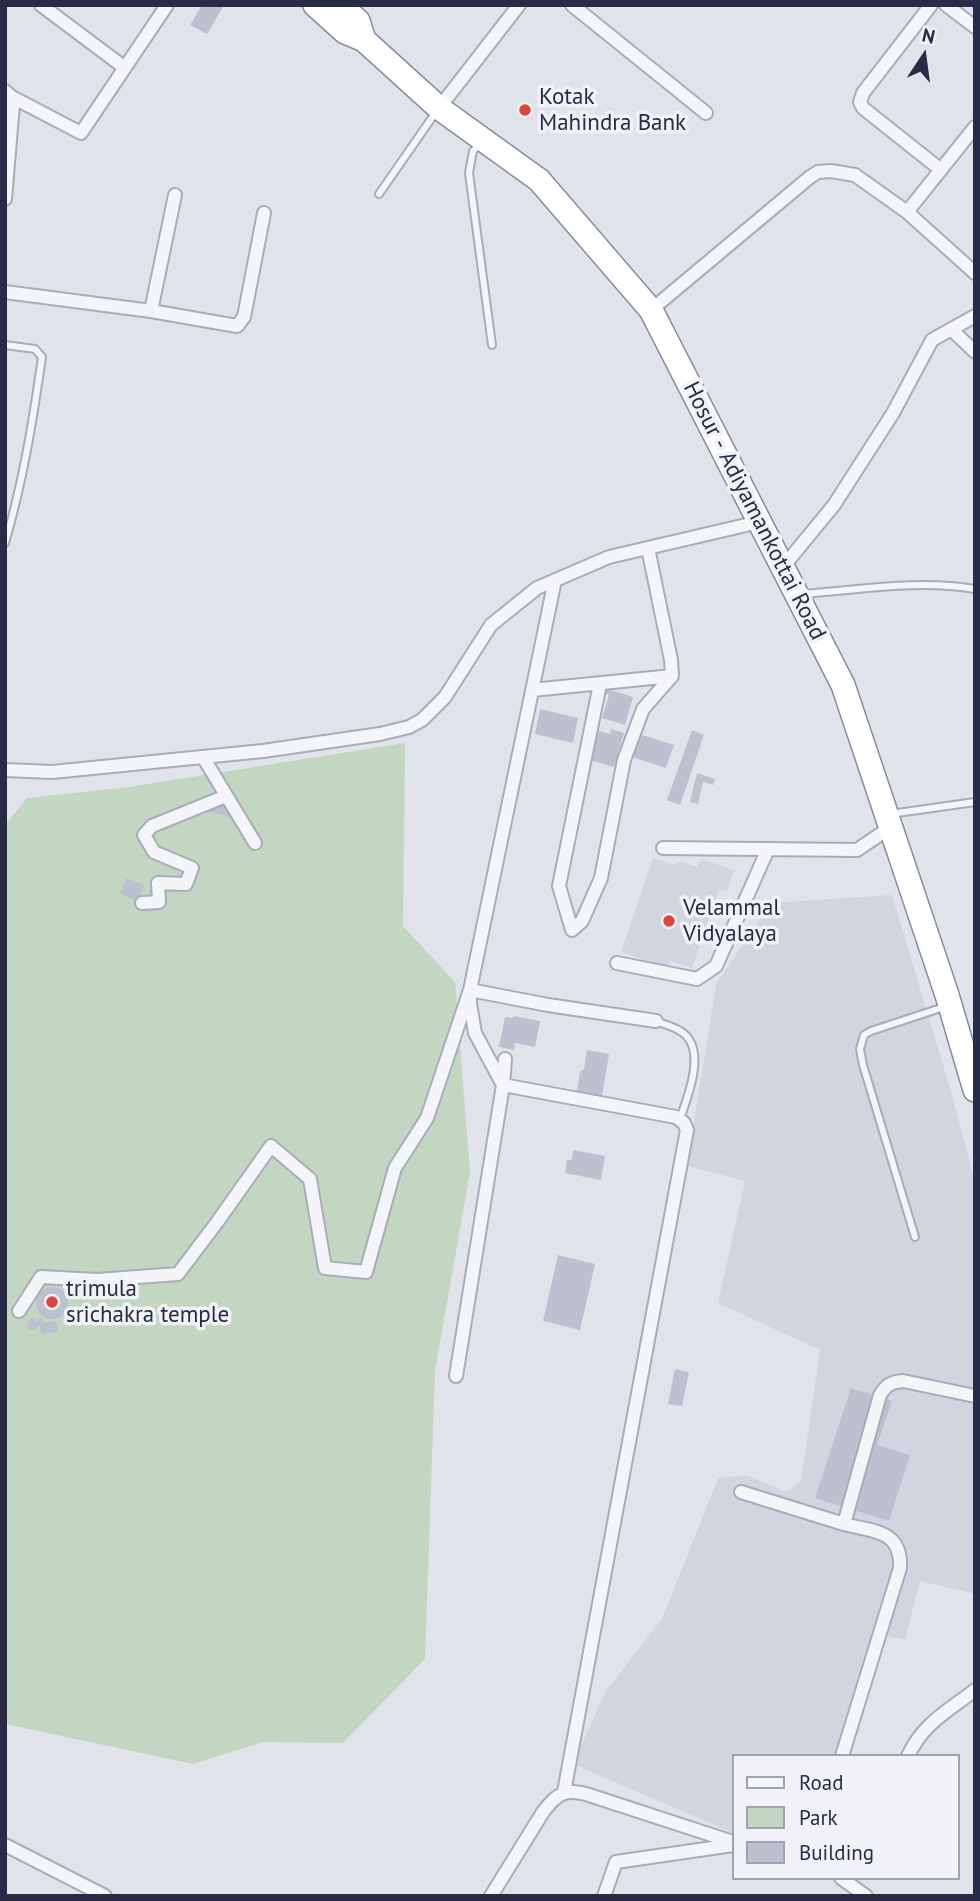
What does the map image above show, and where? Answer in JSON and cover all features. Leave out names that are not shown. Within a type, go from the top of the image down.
[{"type":"highway","name":"Hosur - Adiyamankottai Road","points":[[315,5],[345,32],[364,40],[439,108],[539,180],[651,310],[843,685],[950,1005],[975,1090]]},
{"type":"highway","name":"Hosur - Adiyamankottai Road","points":[[340,5],[358,21],[364,40]]},
{"type":"street","points":[[41,5],[125,68]]},
{"type":"street","points":[[5,199],[8,94],[81,133],[167,5]]},
{"type":"street","points":[[439,108],[519,5]]},
{"type":"street","points":[[572,5],[706,113]]},
{"type":"street","points":[[931,5],[863,93],[860,102],[863,108],[941,170]]},
{"type":"street","points":[[946,5],[975,27]]},
{"type":"street","points":[[907,212],[975,127]]},
{"type":"street","points":[[651,310],[818,172],[855,175],[907,212],[975,273]]},
{"type":"street","points":[[151,311],[175,195]]},
{"type":"street","points":[[5,292],[151,311],[237,326],[244,317],[264,213]]},
{"type":"street","points":[[783,567],[834,505],[893,413],[932,340],[975,316]]},
{"type":"street","points":[[951,329],[975,352]]},
{"type":"street","points":[[5,770],[52,772],[263,751],[380,734],[409,727],[422,720],[445,697],[491,625],[537,588],[609,557],[759,522]]},
{"type":"street","points":[[600,684],[559,886],[572,930],[582,921],[601,877],[624,760],[643,709],[672,676],[648,548]]},
{"type":"street","points":[[19,1311],[41,1277],[97,1280],[178,1274],[271,1146],[310,1179],[325,1268],[366,1272],[395,1168],[427,1118],[470,990],[555,580]]},
{"type":"street","points":[[532,690],[672,676]]},
{"type":"street","points":[[203,757],[255,843]]},
{"type":"street","points":[[142,903],[159,902],[158,883],[186,884],[192,869],[154,852],[144,835],[152,826],[226,796]]},
{"type":"street","points":[[663,848],[857,850],[889,821]]},
{"type":"street","points":[[617,963],[697,979],[716,966],[768,849]]},
{"type":"street","points":[[470,990],[656,1021]]},
{"type":"street","points":[[470,990],[475,1032],[503,1085]]},
{"type":"street","points":[[456,1376],[505,1059]]},
{"type":"street","points":[[503,1085],[680,1119],[687,1130],[564,1792]]},
{"type":"street","points":[[844,1524],[880,1395],[885,1387],[892,1382],[903,1381],[975,1396]]},
{"type":"street","points":[[741,1492],[890,1537],[898,1547],[900,1568],[843,1754]]},
{"type":"street","points":[[909,1754],[930,1723],[975,1690]]},
{"type":"street","points":[[491,1896],[543,1812],[551,1801],[564,1792],[589,1794],[732,1844]]},
{"type":"street","points":[[5,1844],[105,1896]]},
{"type":"street","points":[[604,1896],[616,1862],[732,1844]]},
{"type":"street","points":[[848,1880],[866,1896]]},
{"type":"lane","points":[[379,194],[439,108]]},
{"type":"lane","points":[[484,140],[473,150],[469,173],[492,345]]},
{"type":"lane","points":[[5,345],[35,349],[42,357],[32,429],[5,543]]},
{"type":"lane","points":[[797,594],[926,585],[975,589]]},
{"type":"lane","points":[[889,821],[975,802]]},
{"type":"lane","points":[[915,1237],[860,1049],[864,1035],[871,1031],[950,1005]]},
{"type":"lane","points":[[656,1021],[679,1030],[691,1041],[695,1060],[692,1085],[680,1119]]},
{"type":"shaded area","name":"Velammal Vidyalaya","points":[[653,858],[674,865],[680,861],[697,867],[701,859],[734,870],[727,891],[719,889],[692,968],[670,961],[667,968],[621,952]]},
{"type":"shaded area","points":[[892,895],[950,1088],[975,1181],[975,1594],[920,1581],[905,1640],[887,1636],[851,1754],[732,1754],[732,1833],[573,1764],[605,1692],[662,1619],[718,1478],[747,1475],[786,1492],[801,1481],[820,1350],[718,1303],[745,1181],[687,1166],[716,984],[771,903]]},
{"type":"green space","points":[[405,743],[403,926],[455,982],[470,1172],[435,1371],[425,1659],[343,1743],[263,1742],[193,1764],[5,1724],[5,825],[27,798],[129,787]]},
{"type":"building","points":[[202,5],[224,5],[207,34],[190,25]]},
{"type":"building","points":[[605,688],[633,697],[625,725],[602,718],[609,695],[604,693]]},
{"type":"building","points":[[540,709],[578,718],[573,743],[535,734]]},
{"type":"building","points":[[611,729],[624,733],[614,767],[590,760],[599,731],[610,734]]},
{"type":"building","points":[[692,730],[704,735],[680,805],[667,800]]},
{"type":"building","points":[[636,733],[674,745],[666,768],[629,756]]},
{"type":"building","points":[[697,773],[715,779],[713,785],[703,782],[698,804],[690,802]]},
{"type":"building","points":[[216,793],[235,798],[229,817],[210,811]]},
{"type":"building","points":[[126,878],[144,885],[138,901],[120,894]]},
{"type":"building","points":[[505,1017],[540,1021],[535,1047],[515,1043],[514,1050],[499,1047]]},
{"type":"building","points":[[587,1050],[609,1054],[602,1096],[577,1092]]},
{"type":"building","points":[[573,1150],[605,1156],[601,1180],[565,1173],[567,1160],[572,1160]]},
{"type":"building","points":[[558,1255],[595,1264],[580,1330],[543,1321]]},
{"type":"building","name":"trimula srichakra temple","points":[[52,1287],[64,1291],[68,1303],[64,1315],[52,1319],[40,1315],[36,1303],[40,1291]]},
{"type":"building","points":[[33,1318],[37,1321],[41,1318],[44,1321],[41,1323],[56,1321],[58,1332],[41,1334],[40,1324],[33,1331],[26,1327],[29,1324],[27,1322]]},
{"type":"building","points":[[675,1369],[689,1372],[682,1406],[668,1404]]},
{"type":"building","points":[[851,1388],[892,1401],[877,1445],[910,1455],[889,1521],[815,1498]]},
{"type":"place","name":"Kotak Mahindra Bank","points":[[525,110]]},
{"type":"place","name":"Velammal Vidyalaya","points":[[669,921]]},
{"type":"place","name":"trimula srichakra temple","points":[[52,1302]]}]
